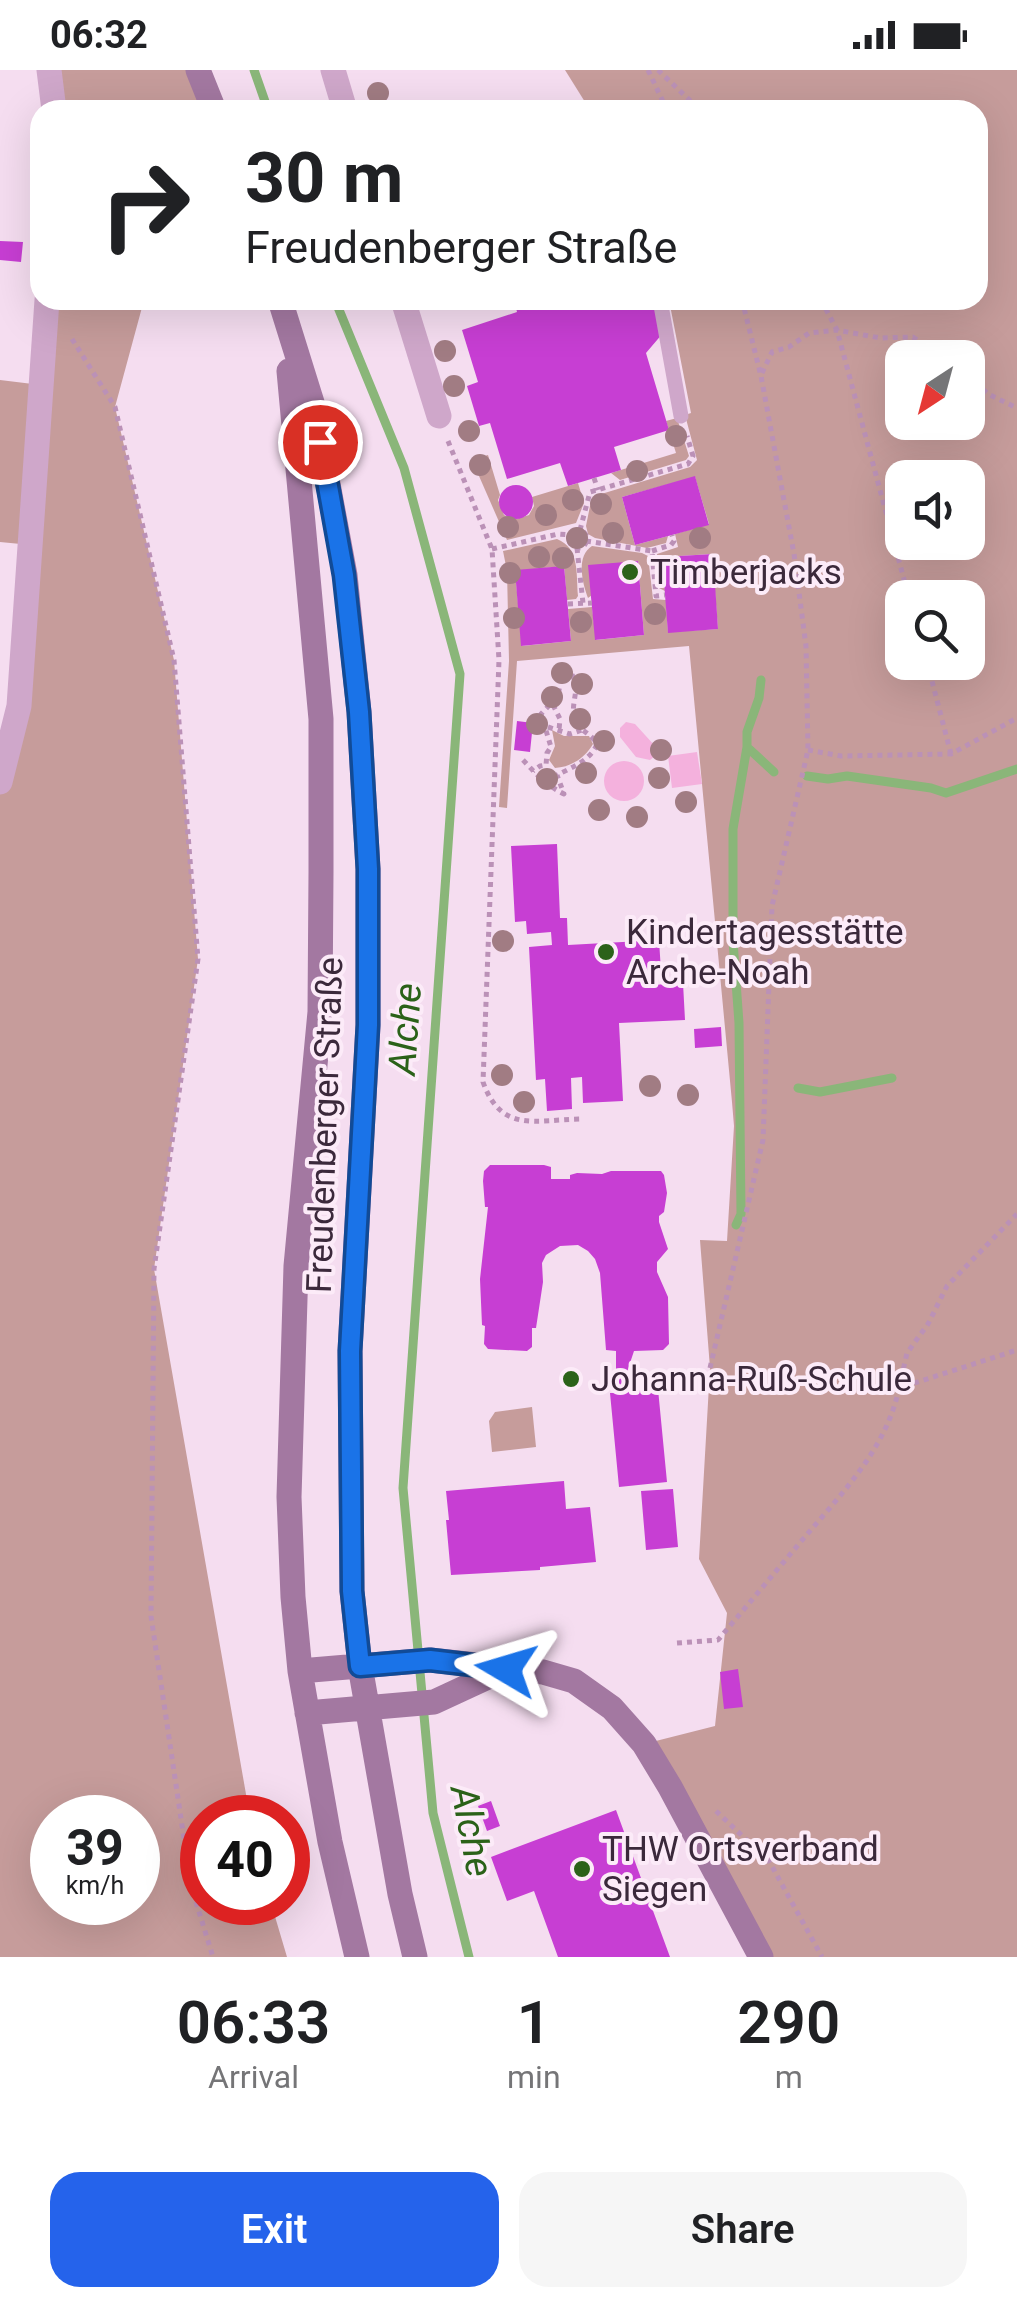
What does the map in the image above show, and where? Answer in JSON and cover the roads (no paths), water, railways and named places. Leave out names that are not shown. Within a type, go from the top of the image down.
[{"type":"main road","points":[[198,70],[210,100]]},
{"type":"main road","name":"Freudenberger Straße","points":[[281,310],[294,409],[321,720],[320,1012],[296,1266],[290,1514],[300,1671],[330,1842],[357,1957]]},
{"type":"main road","name":"Freudenberger Straße","points":[[283,310],[314,410],[344,575],[360,732],[368,869],[368,1025],[350,1351],[352,1591],[367,1708],[415,1957]]},
{"type":"main road","points":[[300,1671],[430,1660],[542,1672],[574,1681],[612,1708],[644,1744],[761,1957]]},
{"type":"main road","points":[[308,1712],[434,1702],[506,1669]]},
{"type":"street","points":[[49,70],[53,100]]},
{"type":"street","points":[[333,70],[342,100]]},
{"type":"street","points":[[0,782],[19,706],[46,310]]},
{"type":"street","points":[[410,310],[438,416]]},
{"type":"lane","points":[[662,310],[681,416]]},
{"type":"waterway","name":"Alche","points":[[254,70],[264,100]]},
{"type":"waterway","name":"Alche","points":[[339,310],[404,468],[460,674],[403,1488],[433,1813],[469,1957]]},
{"type":"waterway","points":[[736,1225],[741,1214],[733,829],[747,732],[761,680]]},
{"type":"waterway","points":[[747,747],[774,772]]},
{"type":"waterway","points":[[807,776],[847,776],[946,793],[1017,769]]},
{"type":"waterway","points":[[798,1088],[820,1092],[892,1078]]},
{"type":"place","name":"Timberjacks","points":[[630,572]]},
{"type":"place","name":"Kindertagesstätte Arche-Noah","points":[[606,952]]},
{"type":"place","name":"Johanna-Ruß-Schule","points":[[571,1379]]},
{"type":"place","name":"THW Ortsverband Siegen","points":[[582,1869]]}]
